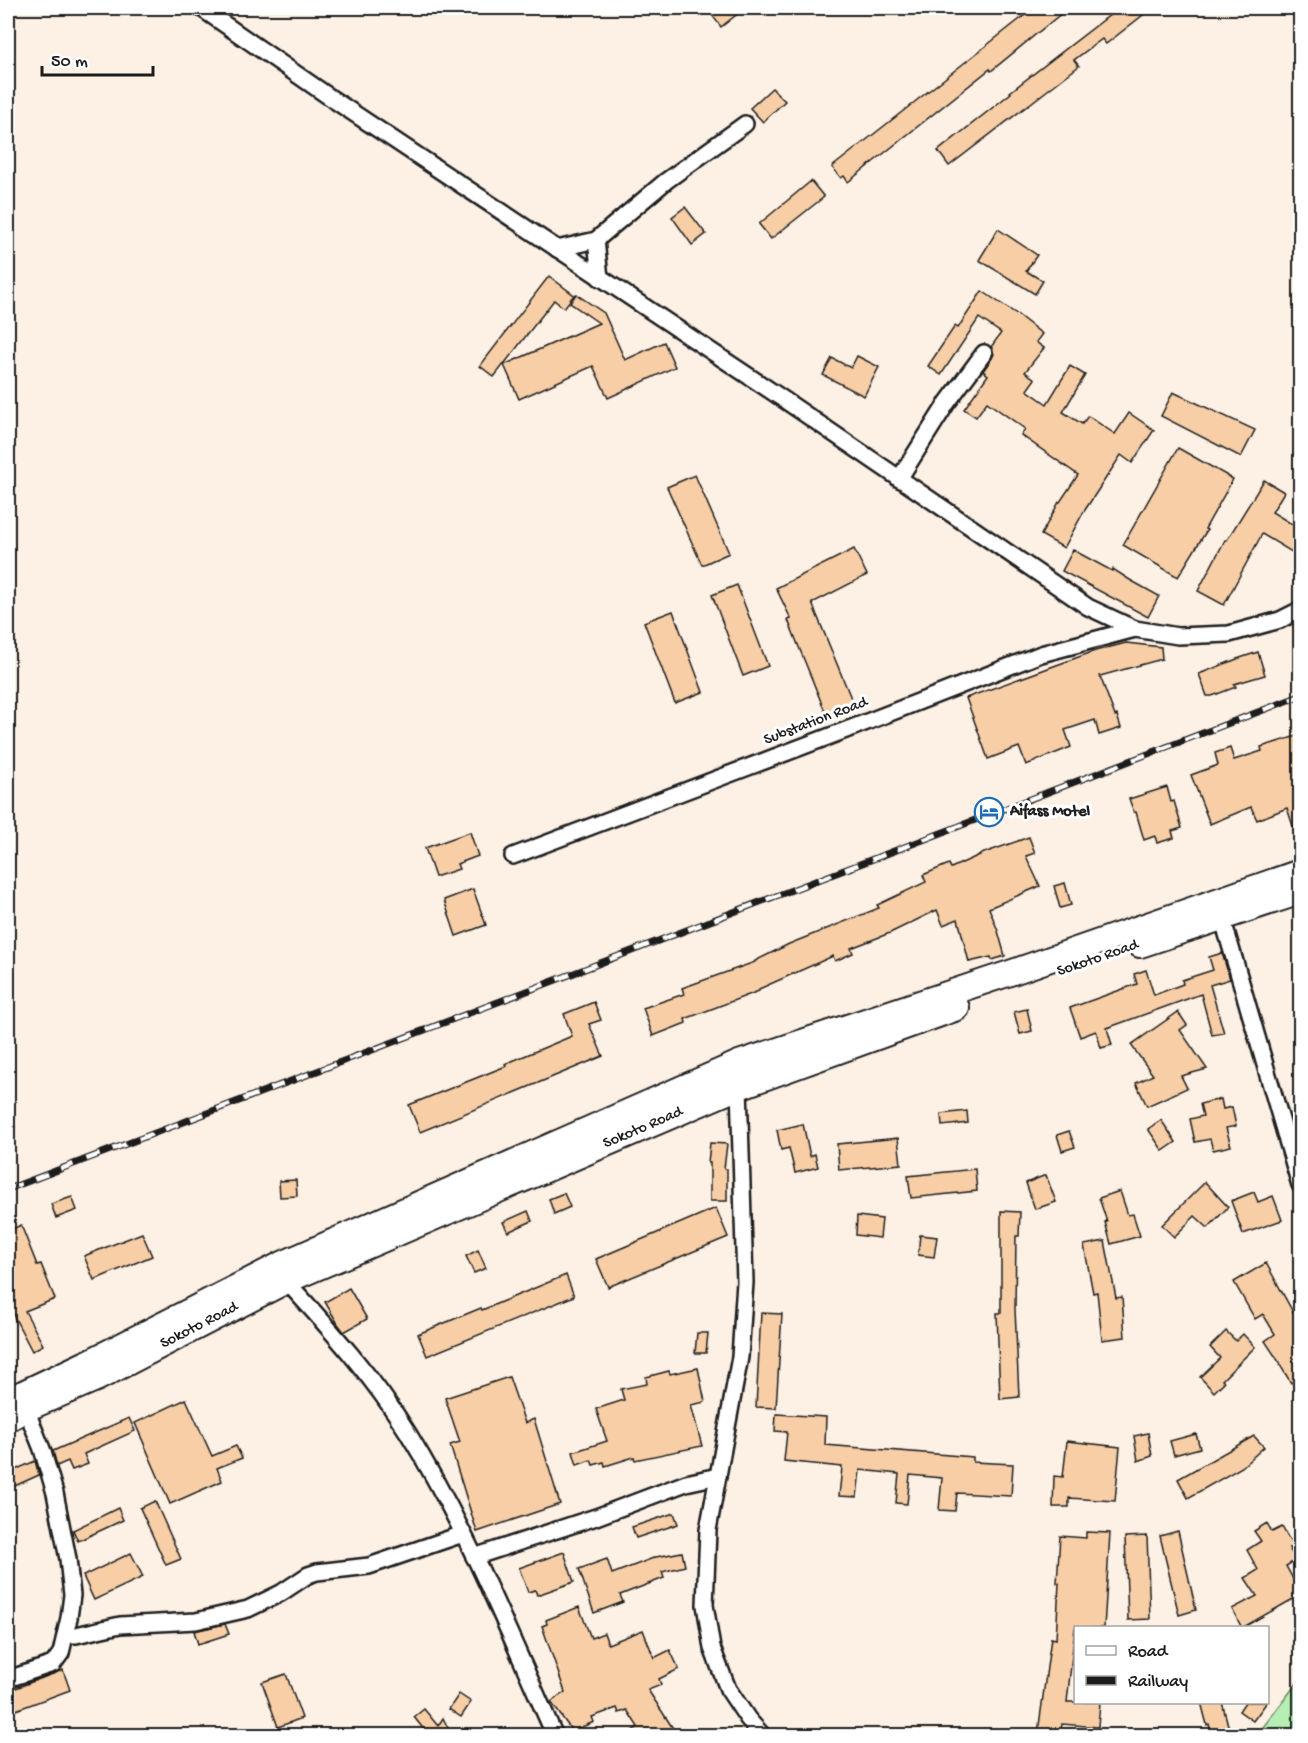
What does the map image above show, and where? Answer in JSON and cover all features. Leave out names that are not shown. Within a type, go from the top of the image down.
[{"type":"main road","name":"Sokoto Road","points":[[14,1409],[93,1360],[282,1264],[739,1064],[1300,872]]},
{"type":"main road","name":"Sokoto Road","points":[[14,1409],[96,1379],[286,1281],[739,1087],[1007,990],[1300,892]]},
{"type":"street","points":[[201,8],[330,98],[780,397],[1088,607],[1135,629],[1178,636],[1229,634],[1280,620],[1300,610]]},
{"type":"street","points":[[557,249],[596,240],[666,181],[745,124]]},
{"type":"street","points":[[596,240],[600,278]]},
{"type":"street","points":[[899,479],[947,403],[984,353]]},
{"type":"street","name":"Substation Road","points":[[513,856],[1041,654],[1135,629]]},
{"type":"street","points":[[1222,917],[1300,1185]]},
{"type":"street","points":[[739,1087],[745,1282],[740,1357],[708,1530],[705,1605],[711,1648],[728,1689],[748,1719],[763,1736]]},
{"type":"street","points":[[286,1281],[354,1356],[407,1432],[463,1534],[555,1736]]},
{"type":"street","points":[[8,1679],[53,1664],[61,1653],[72,1595],[68,1559],[55,1493],[42,1449],[14,1409]]},
{"type":"street","points":[[474,1557],[596,1517],[686,1483],[718,1476]]},
{"type":"street","points":[[65,1635],[76,1635],[120,1624],[196,1621],[248,1609],[281,1593],[308,1575],[369,1566],[463,1534]]},
{"type":"green space","points":[[1300,1679],[1300,1735],[1257,1735]]},
{"type":"building","points":[[722,8],[745,8],[721,27],[712,15]]},
{"type":"building","points":[[1034,8],[1068,8],[848,182],[844,176],[841,178],[832,167]]},
{"type":"building","points":[[1119,8],[1152,8],[1106,44],[1102,39],[1074,60],[1079,66],[949,166],[938,151]]},
{"type":"building","points":[[772,88],[785,101],[763,122],[750,108]]},
{"type":"building","points":[[811,181],[824,197],[771,239],[759,224]]},
{"type":"building","points":[[685,207],[706,234],[692,245],[672,217]]},
{"type":"building","points":[[998,229],[1037,255],[1026,271],[1043,281],[1035,294],[979,260]]},
{"type":"building","points":[[549,276],[574,295],[564,308],[554,300],[494,377],[480,366]]},
{"type":"building","points":[[982,291],[1042,334],[1036,342],[1044,348],[1025,372],[1035,379],[1027,390],[1047,404],[1070,366],[1085,375],[1063,412],[1082,424],[1088,416],[1115,434],[1129,413],[1154,430],[1132,463],[1121,455],[1083,513],[1064,548],[1041,535],[1059,502],[1078,475],[1021,435],[1025,429],[987,402],[976,417],[964,409],[988,375],[983,371],[994,354],[991,347],[1001,333],[979,318],[941,375],[928,366],[955,326],[958,328]]},
{"type":"building","points":[[576,294],[604,313],[625,360],[664,342],[675,367],[608,398],[593,366],[519,399],[504,365],[599,323],[570,303]]},
{"type":"building","points":[[857,356],[879,367],[864,396],[823,375],[832,358],[851,368]]},
{"type":"building","points":[[1173,392],[1255,430],[1241,457],[1161,416]]},
{"type":"building","points":[[1178,448],[1233,479],[1205,529],[1207,530],[1178,577],[1123,545]]},
{"type":"building","points":[[695,475],[729,553],[702,565],[667,487]]},
{"type":"building","points":[[1264,480],[1284,492],[1272,512],[1300,529],[1300,557],[1262,534],[1224,605],[1198,591],[1225,540]]},
{"type":"building","points":[[854,549],[867,575],[812,603],[853,703],[826,714],[788,620],[791,619],[776,588]]},
{"type":"building","points":[[1073,550],[1112,571],[1113,569],[1159,596],[1148,617],[1062,571]]},
{"type":"building","points":[[737,585],[768,666],[743,676],[712,595]]},
{"type":"building","points":[[673,611],[703,692],[675,703],[644,622]]},
{"type":"building","points":[[1126,643],[1161,647],[1162,659],[1100,676],[1121,728],[1099,735],[1095,720],[1065,730],[1071,747],[1026,765],[1019,747],[988,759],[966,698],[1095,651]]},
{"type":"building","points":[[1258,652],[1265,675],[1234,684],[1236,687],[1207,696],[1199,674]]},
{"type":"building","points":[[1300,735],[1300,840],[1298,841],[1287,808],[1257,820],[1251,807],[1210,824],[1191,775],[1218,765],[1215,753],[1230,748],[1234,760],[1262,751],[1261,747]]},
{"type":"building","points":[[1167,787],[1182,828],[1172,831],[1174,838],[1157,843],[1155,836],[1144,840],[1136,812],[1129,799]]},
{"type":"building","points":[[470,832],[478,856],[457,864],[459,869],[435,877],[425,848]]},
{"type":"building","points":[[1029,837],[1035,853],[1026,856],[1040,886],[989,908],[1005,956],[992,960],[991,957],[969,962],[958,919],[943,925],[937,910],[890,933],[851,948],[853,953],[835,961],[833,956],[759,989],[759,991],[685,1019],[686,1023],[653,1036],[643,1008],[684,994],[682,988],[755,962],[789,944],[879,908],[877,905],[926,882],[923,875],[949,864],[951,868]]},
{"type":"building","points":[[1065,883],[1071,905],[1060,908],[1054,886]]},
{"type":"building","points":[[473,889],[486,925],[456,936],[444,900]]},
{"type":"building","points":[[1222,953],[1230,979],[1210,985],[1224,1033],[1212,1035],[1201,994],[1107,1028],[1112,1045],[1101,1048],[1096,1031],[1080,1037],[1070,1008],[1137,984],[1134,974],[1146,970],[1154,995],[1183,984],[1182,980],[1213,970],[1209,957]]},
{"type":"building","points":[[594,1002],[601,1020],[589,1024],[603,1056],[420,1132],[409,1105],[506,1066],[505,1064],[572,1036],[564,1014]]},
{"type":"building","points":[[1027,1009],[1032,1031],[1020,1034],[1014,1012]]},
{"type":"building","points":[[1178,1012],[1187,1025],[1180,1030],[1207,1069],[1181,1076],[1187,1088],[1147,1106],[1136,1083],[1153,1075],[1131,1045]]},
{"type":"building","points":[[1221,1099],[1223,1109],[1232,1107],[1236,1126],[1226,1128],[1231,1146],[1213,1150],[1210,1139],[1195,1142],[1190,1119],[1203,1116],[1200,1104]]},
{"type":"building","points":[[967,1111],[968,1123],[942,1126],[941,1114]]},
{"type":"building","points":[[1161,1120],[1176,1142],[1163,1151],[1148,1129]]},
{"type":"building","points":[[803,1124],[810,1156],[815,1154],[818,1167],[795,1173],[789,1148],[781,1150],[777,1130]]},
{"type":"building","points":[[1069,1131],[1075,1147],[1062,1151],[1057,1135]]},
{"type":"building","points":[[898,1138],[901,1164],[839,1170],[837,1144]]},
{"type":"building","points":[[710,1143],[727,1144],[724,1169],[727,1169],[727,1201],[710,1201],[710,1163],[708,1163]]},
{"type":"building","points":[[975,1169],[977,1191],[911,1198],[908,1176]]},
{"type":"building","points":[[1046,1175],[1056,1202],[1035,1209],[1026,1183]]},
{"type":"building","points":[[296,1180],[297,1196],[280,1197],[279,1181]]},
{"type":"building","points":[[1205,1182],[1228,1207],[1208,1228],[1195,1216],[1174,1237],[1162,1225]]},
{"type":"building","points":[[1120,1191],[1128,1215],[1133,1214],[1140,1236],[1111,1244],[1099,1198]]},
{"type":"building","points":[[1254,1192],[1258,1202],[1273,1196],[1282,1220],[1243,1234],[1231,1201]]},
{"type":"building","points":[[564,1193],[570,1207],[554,1214],[549,1199]]},
{"type":"building","points":[[72,1197],[77,1210],[56,1218],[51,1204]]},
{"type":"building","points":[[716,1208],[728,1237],[608,1287],[596,1259]]},
{"type":"building","points":[[528,1211],[532,1221],[508,1232],[503,1222]]},
{"type":"building","points":[[1001,1211],[1020,1212],[1019,1236],[1016,1236],[1015,1309],[1019,1397],[1000,1399],[997,1313],[1001,1313]]},
{"type":"building","points":[[857,1216],[882,1219],[880,1238],[856,1235]]},
{"type":"building","points":[[21,1225],[37,1265],[41,1264],[55,1299],[25,1311],[43,1345],[32,1351],[8,1305],[8,1231]]},
{"type":"building","points":[[142,1233],[152,1256],[94,1280],[84,1256]]},
{"type":"building","points":[[920,1235],[937,1237],[934,1257],[918,1255]]},
{"type":"building","points":[[1105,1241],[1116,1298],[1122,1297],[1125,1337],[1102,1340],[1097,1292],[1093,1293],[1084,1245]]},
{"type":"building","points":[[478,1250],[486,1268],[474,1273],[466,1256]]},
{"type":"building","points":[[1266,1263],[1300,1325],[1300,1377],[1291,1383],[1265,1341],[1275,1334],[1263,1314],[1255,1319],[1234,1282]]},
{"type":"building","points":[[566,1275],[574,1296],[427,1356],[418,1334]]},
{"type":"building","points":[[349,1288],[367,1319],[344,1332],[325,1302]]},
{"type":"building","points":[[761,1313],[782,1314],[776,1408],[756,1407]]},
{"type":"building","points":[[1226,1331],[1236,1341],[1243,1334],[1255,1347],[1222,1380],[1224,1382],[1214,1392],[1200,1377],[1220,1358],[1210,1347]]},
{"type":"building","points":[[697,1333],[708,1333],[706,1353],[695,1353]]},
{"type":"building","points":[[698,1368],[705,1402],[691,1405],[702,1446],[635,1460],[634,1457],[605,1466],[604,1462],[593,1465],[591,1460],[577,1465],[573,1452],[607,1441],[596,1409],[624,1400],[621,1389],[647,1384],[646,1377],[669,1371],[670,1374]]},
{"type":"building","points":[[509,1377],[525,1423],[534,1419],[560,1504],[477,1532],[450,1445],[460,1442],[445,1398]]},
{"type":"building","points":[[186,1399],[212,1456],[236,1446],[242,1458],[217,1468],[222,1481],[170,1504],[135,1423]]},
{"type":"building","points":[[776,1414],[826,1417],[825,1445],[973,1457],[973,1462],[1013,1464],[1011,1496],[957,1493],[955,1511],[939,1510],[942,1478],[910,1475],[907,1504],[896,1503],[899,1474],[860,1470],[857,1497],[839,1496],[842,1467],[784,1461],[787,1432],[775,1431]]},
{"type":"building","points":[[129,1418],[135,1431],[84,1454],[88,1464],[72,1470],[68,1461],[57,1466],[53,1451]]},
{"type":"building","points":[[1148,1433],[1152,1456],[1138,1461],[1134,1436]]},
{"type":"building","points":[[1196,1434],[1200,1448],[1174,1455],[1170,1441]]},
{"type":"building","points":[[1254,1436],[1264,1447],[1242,1467],[1188,1498],[1178,1479]]},
{"type":"building","points":[[1067,1441],[1120,1447],[1115,1501],[1069,1498],[1069,1507],[1053,1507],[1054,1476],[1063,1477]]},
{"type":"building","points":[[35,1461],[39,1475],[8,1489],[8,1473]]},
{"type":"building","points":[[155,1501],[181,1559],[166,1565],[140,1508]]},
{"type":"building","points":[[118,1508],[123,1520],[78,1541],[73,1530]]},
{"type":"building","points":[[674,1513],[678,1524],[636,1538],[632,1527]]},
{"type":"building","points":[[1267,1523],[1272,1532],[1282,1527],[1294,1548],[1289,1548],[1296,1560],[1286,1566],[1300,1595],[1246,1626],[1241,1626],[1232,1609],[1257,1596],[1245,1578],[1258,1570],[1247,1550],[1261,1541],[1254,1531]]},
{"type":"building","points":[[1178,1531],[1196,1610],[1179,1615],[1160,1536]]},
{"type":"building","points":[[1086,1532],[1110,1533],[1104,1626],[1074,1626],[1067,1702],[1100,1704],[1098,1727],[1062,1724],[1060,1736],[1038,1733],[1051,1638],[1056,1639],[1060,1536],[1086,1538]]},
{"type":"building","points":[[1147,1536],[1150,1619],[1128,1620],[1125,1537]]},
{"type":"building","points":[[564,1552],[574,1582],[537,1595],[535,1590],[528,1592],[519,1568]]},
{"type":"building","points":[[682,1552],[685,1566],[662,1572],[664,1578],[620,1595],[623,1602],[594,1613],[579,1569],[607,1559],[612,1574],[656,1557]]},
{"type":"building","points":[[131,1553],[143,1577],[94,1600],[83,1576]]},
{"type":"building","points":[[579,1607],[591,1638],[604,1633],[608,1644],[643,1630],[654,1658],[670,1650],[679,1669],[659,1679],[661,1685],[648,1690],[678,1736],[625,1736],[638,1727],[627,1710],[619,1713],[617,1708],[592,1717],[594,1722],[572,1731],[551,1702],[565,1692],[542,1626],[547,1624],[546,1620]]},
{"type":"building","points":[[225,1624],[229,1634],[198,1644],[194,1631]]},
{"type":"building","points":[[63,1670],[70,1690],[8,1713],[8,1691]]},
{"type":"building","points":[[286,1674],[302,1718],[278,1727],[262,1682]]},
{"type":"building","points":[[459,1694],[471,1702],[461,1717],[449,1709]]},
{"type":"building","points":[[1202,1704],[1223,1704],[1230,1733],[1212,1736],[1209,1724],[1207,1725]]},
{"type":"building","points":[[1244,1704],[1266,1704],[1253,1721],[1239,1711]]},
{"type":"building","points":[[424,1709],[438,1726],[443,1718],[452,1736],[429,1736],[414,1717]]},
{"type":"railway","points":[[8,1189],[1300,696]]},
{"type":"place","name":"Aifass Motel","points":[[989,812]]}]
